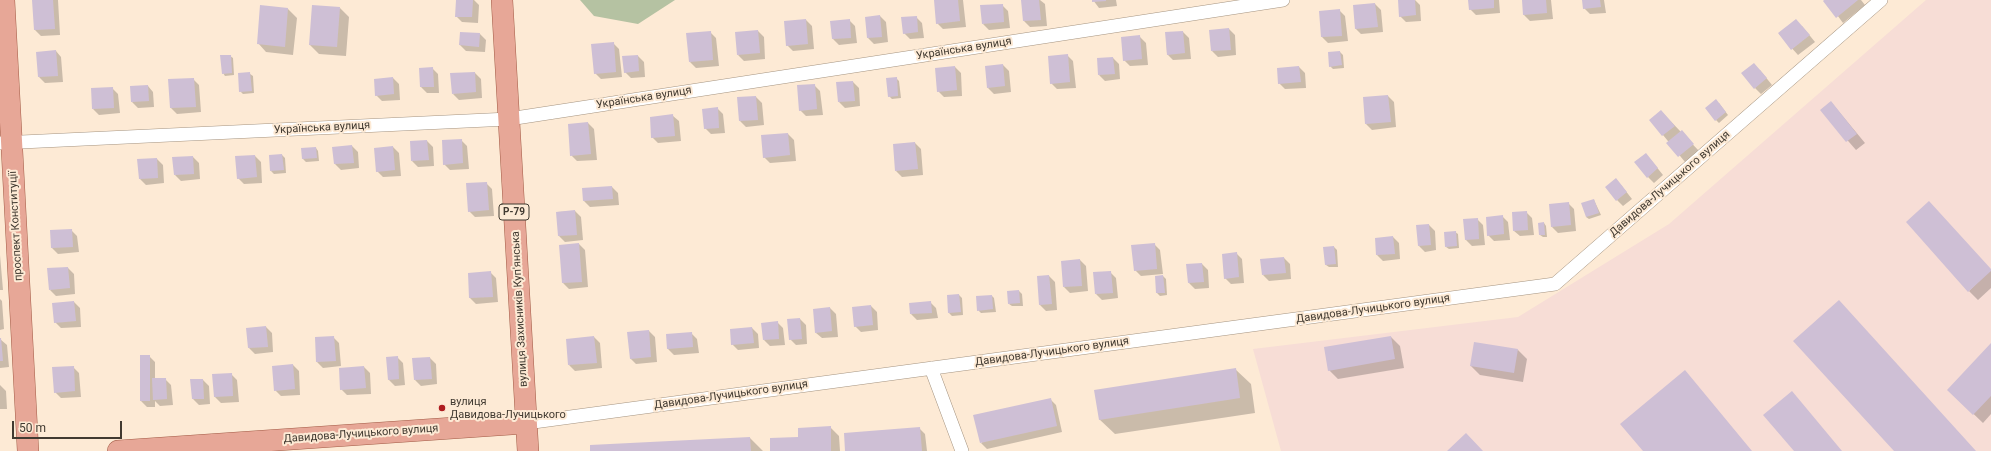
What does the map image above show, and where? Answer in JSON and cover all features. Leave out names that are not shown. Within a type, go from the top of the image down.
[{"type":"main road","name":"проспект Конституції","points":[[4,0],[6,143],[28,451]]},
{"type":"main road","name":"вулиця Захисників Куп'янська","points":[[502,0],[528,451]]},
{"type":"main road","name":"Давидова-Лучицького вулиця","points":[[118,451],[526,423]]},
{"type":"street","name":"Українська вулиця","points":[[6,143],[509,119],[1283,0]]},
{"type":"street","name":"Давидова-Лучицького вулиця","points":[[526,423],[1555,284],[1881,0]]},
{"type":"street","points":[[931,368],[962,451]]},
{"type":"shaded area","points":[[1926,0],[1991,0],[1991,451],[1281,451],[1253,349],[1518,317],[1669,224]]},
{"type":"green space","points":[[580,0],[675,0],[638,24],[594,16]]},
{"type":"building","points":[[32,0],[53,0],[55,29],[34,30]]},
{"type":"building","points":[[456,0],[473,0],[472,17],[455,17]]},
{"type":"building","points":[[934,0],[958,0],[960,21],[936,24]]},
{"type":"building","points":[[1021,0],[1039,0],[1041,20],[1023,21]]},
{"type":"building","points":[[1092,0],[1106,0],[1106,1],[1092,2]]},
{"type":"building","points":[[1398,0],[1415,0],[1416,15],[1399,17]]},
{"type":"building","points":[[1468,0],[1494,0],[1494,8],[1469,10]]},
{"type":"building","points":[[1522,0],[1546,0],[1547,13],[1523,15]]},
{"type":"building","points":[[1582,0],[1600,0],[1601,7],[1583,9]]},
{"type":"building","points":[[1858,0],[1836,18],[1823,1]]},
{"type":"building","points":[[1375,3],[1378,27],[1355,29],[1353,5]]},
{"type":"building","points":[[1003,4],[1004,22],[982,24],[980,5]]},
{"type":"building","points":[[260,5],[288,8],[285,47],[257,44]]},
{"type":"building","points":[[312,5],[340,7],[337,47],[309,45]]},
{"type":"building","points":[[1340,9],[1342,36],[1321,37],[1319,11]]},
{"type":"building","points":[[880,15],[882,37],[867,38],[865,17]]},
{"type":"building","points":[[917,16],[918,32],[903,34],[901,17]]},
{"type":"building","points":[[806,19],[808,44],[786,46],[784,21]]},
{"type":"building","points":[[850,19],[851,38],[832,39],[830,21]]},
{"type":"building","points":[[1796,19],[1810,35],[1791,50],[1778,33]]},
{"type":"building","points":[[1229,28],[1231,50],[1211,51],[1209,30]]},
{"type":"building","points":[[758,30],[760,53],[737,55],[735,32]]},
{"type":"building","points":[[711,31],[713,60],[689,62],[686,33]]},
{"type":"building","points":[[1183,31],[1185,53],[1167,55],[1165,32]]},
{"type":"building","points":[[460,32],[480,33],[479,47],[459,45]]},
{"type":"building","points":[[1140,35],[1142,59],[1123,61],[1121,37]]},
{"type":"building","points":[[614,42],[616,72],[594,74],[591,44]]},
{"type":"building","points":[[56,50],[58,76],[38,77],[36,52]]},
{"type":"building","points":[[1340,51],[1342,65],[1329,67],[1328,52]]},
{"type":"building","points":[[1068,54],[1070,82],[1050,84],[1048,56]]},
{"type":"building","points":[[220,55],[231,55],[232,73],[222,74]]},
{"type":"building","points":[[638,55],[639,71],[624,73],[622,56]]},
{"type":"building","points":[[1113,57],[1115,74],[1098,75],[1097,58]]},
{"type":"building","points":[[1754,63],[1767,78],[1754,89],[1741,73]]},
{"type":"building","points":[[1003,64],[1005,86],[987,88],[985,66]]},
{"type":"building","points":[[955,66],[957,90],[937,92],[935,68]]},
{"type":"building","points":[[1299,66],[1301,82],[1278,84],[1277,68]]},
{"type":"building","points":[[433,67],[434,87],[420,87],[419,68]]},
{"type":"building","points":[[250,72],[252,91],[239,92],[238,73]]},
{"type":"building","points":[[475,72],[476,92],[452,94],[450,73]]},
{"type":"building","points":[[393,77],[394,94],[375,96],[374,79]]},
{"type":"building","points":[[897,77],[898,96],[888,97],[886,78]]},
{"type":"building","points":[[194,78],[196,107],[170,108],[168,79]]},
{"type":"building","points":[[853,81],[855,101],[838,102],[836,82]]},
{"type":"building","points":[[815,84],[817,109],[799,111],[797,85]]},
{"type":"building","points":[[148,85],[149,101],[131,102],[130,86]]},
{"type":"building","points":[[113,87],[114,108],[92,109],[91,88]]},
{"type":"building","points":[[1388,95],[1391,122],[1365,124],[1363,97]]},
{"type":"building","points":[[756,96],[758,120],[739,121],[737,97]]},
{"type":"building","points":[[1716,99],[1726,112],[1715,121],[1705,108]]},
{"type":"building","points":[[1831,101],[1857,134],[1846,142],[1820,110]]},
{"type":"building","points":[[718,107],[719,128],[704,129],[702,109]]},
{"type":"building","points":[[1661,110],[1675,126],[1662,136],[1649,120]]},
{"type":"building","points":[[673,114],[675,136],[651,138],[650,117]]},
{"type":"building","points":[[588,122],[591,154],[570,156],[568,124]]},
{"type":"building","points":[[1682,130],[1694,144],[1678,157],[1666,143]]},
{"type":"building","points":[[788,133],[790,155],[763,158],[761,135]]},
{"type":"building","points":[[462,139],[463,163],[443,165],[442,140]]},
{"type":"building","points":[[427,140],[429,160],[411,161],[410,141]]},
{"type":"building","points":[[915,142],[918,169],[895,171],[893,144]]},
{"type":"building","points":[[352,145],[354,163],[334,164],[332,147]]},
{"type":"building","points":[[393,146],[395,170],[376,172],[374,148]]},
{"type":"building","points":[[316,147],[317,158],[302,159],[301,148]]},
{"type":"building","points":[[1646,153],[1658,168],[1647,178],[1634,162]]},
{"type":"building","points":[[282,154],[284,170],[270,171],[269,155]]},
{"type":"building","points":[[255,155],[257,177],[237,179],[235,156]]},
{"type":"building","points":[[193,156],[194,174],[174,175],[172,157]]},
{"type":"building","points":[[157,158],[158,178],[139,179],[137,159]]},
{"type":"building","points":[[1616,178],[1627,192],[1616,201],[1605,187]]},
{"type":"building","points":[[487,182],[489,210],[468,212],[466,183]]},
{"type":"building","points":[[612,186],[613,199],[583,201],[582,188]]},
{"type":"building","points":[[1594,199],[1599,213],[1586,217],[1581,203]]},
{"type":"building","points":[[1929,201],[1991,269],[1991,271],[1968,292],[1906,222]]},
{"type":"building","points":[[1569,202],[1571,225],[1551,227],[1549,204]]},
{"type":"building","points":[[575,210],[577,235],[558,236],[556,212]]},
{"type":"building","points":[[1527,211],[1528,230],[1513,231],[1512,212]]},
{"type":"building","points":[[1503,215],[1504,234],[1487,236],[1486,217]]},
{"type":"building","points":[[1478,218],[1479,239],[1465,240],[1463,219]]},
{"type":"building","points":[[1544,222],[1545,235],[1539,235],[1538,223]]},
{"type":"building","points":[[1429,224],[1431,245],[1418,246],[1416,225]]},
{"type":"building","points":[[72,229],[73,247],[51,248],[50,230]]},
{"type":"building","points":[[1456,231],[1457,246],[1445,247],[1444,232]]},
{"type":"building","points":[[1393,236],[1395,254],[1376,255],[1375,238]]},
{"type":"building","points":[[579,243],[582,282],[562,283],[559,245]]},
{"type":"building","points":[[1155,243],[1157,269],[1134,271],[1131,245]]},
{"type":"building","points":[[1334,246],[1336,264],[1325,265],[1323,247]]},
{"type":"building","points":[[1237,252],[1239,277],[1224,279],[1222,254]]},
{"type":"building","points":[[1284,257],[1286,273],[1262,275],[1260,259]]},
{"type":"building","points":[[1080,259],[1082,286],[1063,287],[1061,261]]},
{"type":"building","points":[[1202,263],[1204,282],[1188,283],[1186,264]]},
{"type":"building","points":[[68,267],[70,288],[49,290],[47,268]]},
{"type":"building","points":[[491,271],[493,297],[469,298],[468,273]]},
{"type":"building","points":[[1111,271],[1113,293],[1095,294],[1093,272]]},
{"type":"building","points":[[1049,275],[1052,304],[1039,305],[1037,276]]},
{"type":"building","points":[[1163,275],[1165,293],[1156,293],[1155,276]]},
{"type":"building","points":[[1019,290],[1020,303],[1008,304],[1007,291]]},
{"type":"building","points":[[959,294],[961,312],[948,313],[947,295]]},
{"type":"building","points":[[992,295],[993,309],[977,311],[976,296]]},
{"type":"building","points":[[1839,300],[1976,451],[1894,451],[1793,341]]},
{"type":"building","points":[[74,301],[76,321],[54,323],[52,303]]},
{"type":"building","points":[[931,301],[932,313],[910,314],[909,303]]},
{"type":"building","points":[[871,305],[873,325],[854,327],[852,307]]},
{"type":"building","points":[[830,307],[832,331],[815,333],[813,309]]},
{"type":"building","points":[[800,318],[802,339],[789,340],[787,319]]},
{"type":"building","points":[[778,321],[779,339],[763,340],[761,323]]},
{"type":"building","points":[[266,326],[268,347],[248,348],[246,328]]},
{"type":"building","points":[[752,327],[754,343],[731,345],[730,329]]},
{"type":"building","points":[[649,330],[651,357],[630,359],[627,332]]},
{"type":"building","points":[[692,332],[693,347],[667,349],[666,334]]},
{"type":"building","points":[[334,336],[336,361],[316,362],[315,337]]},
{"type":"building","points":[[594,336],[597,363],[568,365],[566,339]]},
{"type":"building","points":[[1391,336],[1395,359],[1328,371],[1324,347]]},
{"type":"building","points":[[1,338],[3,361],[0,361]]},
{"type":"building","points":[[1474,342],[1518,349],[1514,373],[1470,366]]},
{"type":"building","points":[[1991,343],[1991,396],[1973,415],[1947,390]]},
{"type":"building","points":[[140,355],[150,355],[150,401],[140,401]]},
{"type":"building","points":[[398,356],[399,379],[388,380],[386,357]]},
{"type":"building","points":[[430,357],[432,379],[414,380],[412,358]]},
{"type":"building","points":[[293,364],[295,389],[274,391],[272,366]]},
{"type":"building","points":[[74,366],[75,391],[54,393],[52,367]]},
{"type":"building","points":[[364,366],[366,388],[340,390],[339,368]]},
{"type":"building","points":[[1236,368],[1240,398],[1099,420],[1094,390]]},
{"type":"building","points":[[1685,370],[1752,451],[1643,451],[1620,424]]},
{"type":"building","points":[[232,373],[233,396],[214,397],[212,374]]},
{"type":"building","points":[[152,378],[166,378],[167,399],[153,400]]},
{"type":"building","points":[[190,379],[203,379],[204,399],[192,399]]},
{"type":"building","points":[[1792,391],[1842,451],[1794,451],[1763,415]]},
{"type":"building","points":[[1051,398],[1057,426],[980,443],[973,415]]},
{"type":"building","points":[[831,426],[831,451],[770,451],[770,438],[798,437],[798,428]]},
{"type":"building","points":[[920,427],[922,451],[845,451],[844,433]]},
{"type":"building","points":[[1466,433],[1483,451],[1447,451]]},
{"type":"building","points":[[750,437],[751,451],[590,451],[590,445]]},
{"type":"place","name":"вулиця Давидова-Лучицького","points":[[442,408]]}]
